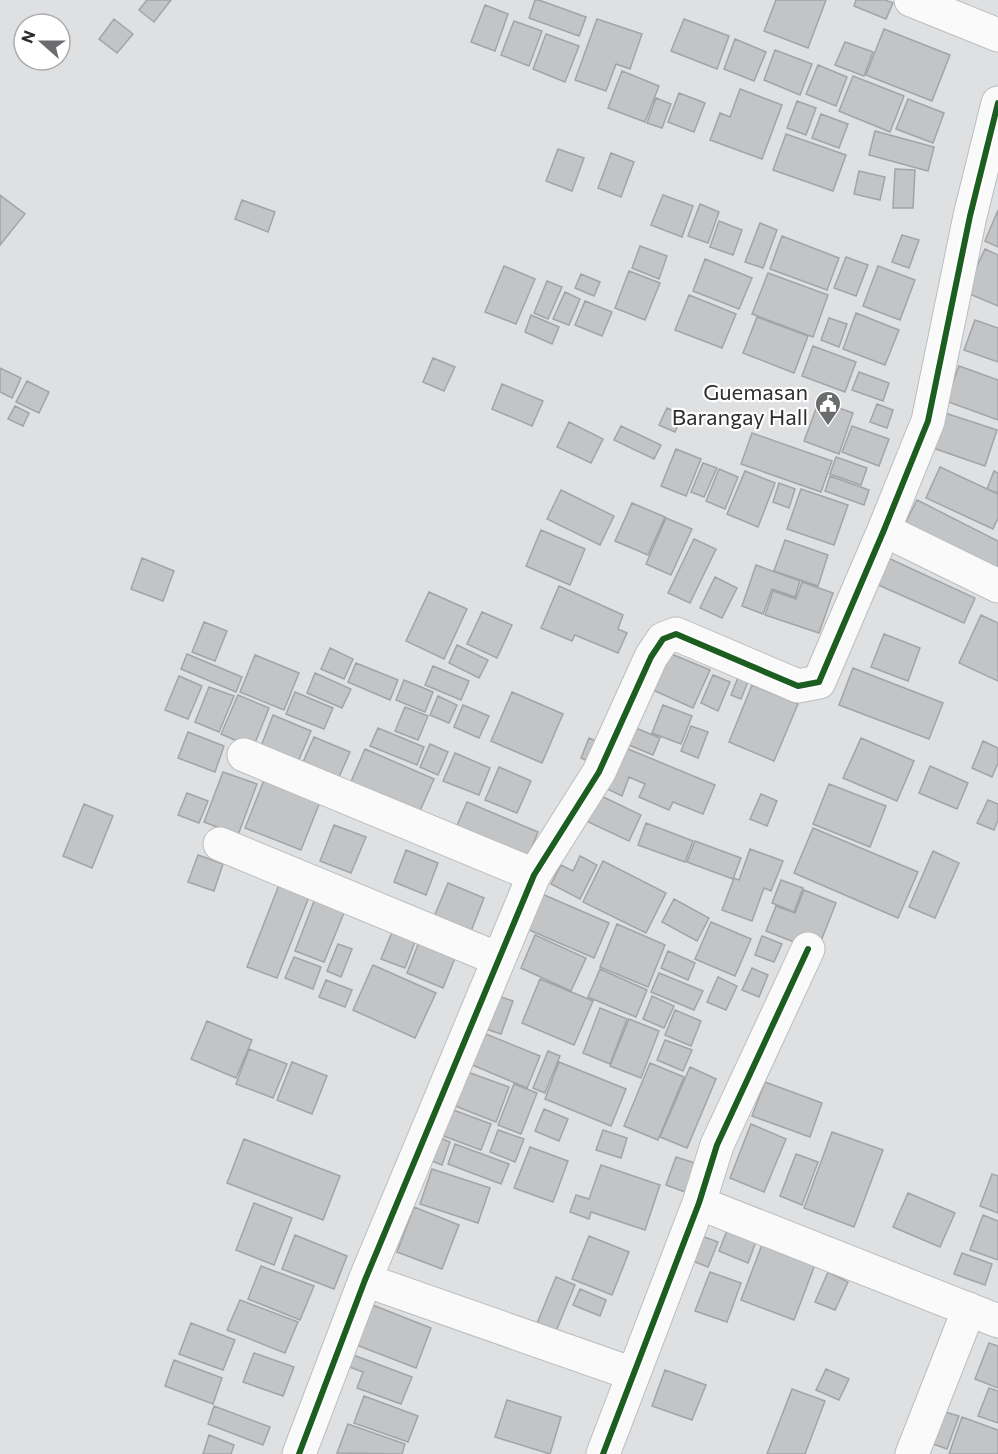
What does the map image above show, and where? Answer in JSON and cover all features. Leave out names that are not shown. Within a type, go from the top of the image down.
[{"type":"street","points":[[911,0],[998,35]]},
{"type":"street","points":[[299,1454],[365,1280],[534,875],[599,772],[651,657],[663,639],[676,634],[798,686],[819,682],[928,421],[970,216],[991,164],[998,103]]},
{"type":"street","points":[[884,530],[998,586]]},
{"type":"street","points":[[244,755],[534,875]]},
{"type":"street","points":[[220,844],[498,959]]},
{"type":"street","points":[[603,1454],[699,1203],[717,1145],[807,949]]},
{"type":"street","points":[[699,1203],[983,1315],[912,1454]]},
{"type":"street","points":[[365,1280],[633,1374]]},
{"type":"building","points":[[147,0],[171,0],[154,22],[139,10]]},
{"type":"building","points":[[535,0],[586,17],[579,36],[529,18]]},
{"type":"building","points":[[776,0],[826,0],[808,48],[764,31]]},
{"type":"building","points":[[856,0],[885,0],[893,3],[886,19],[854,6]]},
{"type":"building","points":[[485,5],[508,14],[495,51],[471,42]]},
{"type":"building","points":[[114,19],[133,34],[117,53],[99,39]]},
{"type":"building","points":[[597,19],[642,34],[630,69],[616,64],[606,91],[575,80]]},
{"type":"building","points":[[684,19],[729,36],[717,69],[671,51]]},
{"type":"building","points":[[514,21],[542,31],[529,66],[501,55]]},
{"type":"building","points":[[884,29],[950,55],[932,101],[866,75]]},
{"type":"building","points":[[546,34],[579,46],[565,82],[533,69]]},
{"type":"building","points":[[735,39],[766,52],[754,81],[724,69]]},
{"type":"building","points":[[845,42],[873,52],[864,76],[835,65]]},
{"type":"building","points":[[775,50],[812,64],[800,95],[764,80]]},
{"type":"building","points":[[818,65],[847,77],[836,106],[806,94]]},
{"type":"building","points":[[622,71],[659,86],[645,122],[608,108]]},
{"type":"building","points":[[853,76],[904,96],[890,132],[839,111]]},
{"type":"building","points":[[740,89],[782,105],[762,159],[710,140],[720,113],[730,117]]},
{"type":"building","points":[[679,93],[705,103],[694,132],[668,122]]},
{"type":"building","points":[[656,98],[671,104],[662,128],[647,123]]},
{"type":"building","points":[[908,99],[944,113],[933,143],[896,129]]},
{"type":"building","points":[[797,101],[816,108],[806,135],[787,128]]},
{"type":"building","points":[[821,114],[848,124],[839,148],[812,138]]},
{"type":"building","points":[[875,131],[934,147],[928,171],[869,155]]},
{"type":"building","points":[[786,134],[846,155],[833,191],[773,170]]},
{"type":"building","points":[[558,149],[584,158],[572,191],[546,181]]},
{"type":"building","points":[[611,153],[634,162],[621,197],[598,188]]},
{"type":"building","points":[[895,169],[915,170],[913,208],[893,208]]},
{"type":"building","points":[[859,171],[885,177],[880,200],[854,194]]},
{"type":"building","points":[[0,195],[25,214],[0,245]]},
{"type":"building","points":[[663,195],[693,206],[682,237],[651,225]]},
{"type":"building","points":[[242,200],[275,212],[268,232],[235,219]]},
{"type":"building","points":[[700,204],[719,212],[708,243],[688,236]]},
{"type":"building","points":[[998,210],[998,247],[985,241]]},
{"type":"building","points":[[719,221],[742,230],[733,255],[710,247]]},
{"type":"building","points":[[760,223],[777,230],[763,268],[745,262]]},
{"type":"building","points":[[902,235],[919,240],[909,268],[892,262]]},
{"type":"building","points":[[782,236],[839,258],[827,290],[770,269]]},
{"type":"building","points":[[640,246],[667,256],[659,279],[632,268]]},
{"type":"building","points":[[985,249],[998,255],[998,306],[965,292]]},
{"type":"building","points":[[846,257],[868,265],[856,296],[834,288]]},
{"type":"building","points":[[705,259],[752,278],[739,309],[693,291]]},
{"type":"building","points":[[504,266],[535,279],[516,324],[485,312]]},
{"type":"building","points":[[878,266],[915,280],[900,320],[863,306]]},
{"type":"building","points":[[629,271],[660,283],[645,320],[615,308]]},
{"type":"building","points":[[768,273],[828,295],[813,337],[752,314]]},
{"type":"building","points":[[581,274],[600,282],[594,296],[575,288]]},
{"type":"building","points":[[547,281],[562,287],[548,319],[534,313]]},
{"type":"building","points":[[565,292],[580,299],[569,325],[553,319]]},
{"type":"building","points":[[689,295],[736,314],[722,348],[675,330]]},
{"type":"building","points":[[585,301],[612,312],[602,336],[575,325]]},
{"type":"building","points":[[856,313],[899,330],[885,365],[843,349]]},
{"type":"building","points":[[531,315],[559,327],[552,344],[525,332]]},
{"type":"building","points":[[757,317],[808,336],[794,373],[743,353]]},
{"type":"building","points":[[829,318],[847,324],[839,347],[821,340]]},
{"type":"building","points":[[975,320],[998,328],[998,362],[964,350]]},
{"type":"building","points":[[813,346],[856,362],[845,392],[802,376]]},
{"type":"building","points":[[433,358],[455,367],[444,391],[423,382]]},
{"type":"building","points":[[959,366],[998,380],[998,420],[946,401]]},
{"type":"building","points":[[0,368],[21,378],[12,398],[0,392]]},
{"type":"building","points":[[859,372],[889,383],[883,401],[852,390]]},
{"type":"building","points":[[27,381],[49,392],[39,413],[16,402]]},
{"type":"building","points":[[502,384],[543,401],[532,426],[492,409]]},
{"type":"building","name":"Guemasan Barangay Hall","points":[[819,401],[853,413],[839,454],[804,441]]},
{"type":"building","points":[[877,404],[893,410],[887,428],[870,422]]},
{"type":"building","points":[[15,406],[29,413],[23,426],[8,419]]},
{"type":"building","points":[[667,408],[683,415],[675,432],[659,425]]},
{"type":"building","points":[[942,412],[997,430],[985,466],[930,447]]},
{"type":"building","points":[[569,422],[603,439],[591,463],[557,447]]},
{"type":"building","points":[[621,426],[661,445],[654,459],[614,440]]},
{"type":"building","points":[[852,426],[889,439],[879,466],[842,452]]},
{"type":"building","points":[[752,433],[832,461],[821,492],[741,464]]},
{"type":"building","points":[[676,449],[701,459],[686,496],[661,486]]},
{"type":"building","points":[[836,457],[867,468],[861,485],[830,474]]},
{"type":"building","points":[[703,463],[717,468],[704,497],[691,492]]},
{"type":"building","points":[[940,467],[998,494],[998,518],[993,529],[926,498]]},
{"type":"building","points":[[719,469],[738,477],[725,509],[706,501]]},
{"type":"building","points":[[745,471],[775,483],[758,527],[727,514]]},
{"type":"building","points":[[994,471],[998,473],[998,493],[987,489]]},
{"type":"building","points":[[830,476],[869,490],[864,505],[825,491]]},
{"type":"building","points":[[779,483],[795,489],[789,508],[773,502]]},
{"type":"building","points":[[801,489],[848,505],[834,545],[787,529]]},
{"type":"building","points":[[561,490],[614,516],[600,545],[547,519]]},
{"type":"building","points":[[917,500],[998,541],[998,572],[905,524]]},
{"type":"building","points":[[632,503],[665,517],[648,555],[615,541]]},
{"type":"building","points":[[666,518],[692,529],[671,575],[646,564]]},
{"type":"building","points":[[541,530],[585,549],[570,585],[526,566]]},
{"type":"building","points":[[694,539],[716,549],[690,603],[668,593]]},
{"type":"building","points":[[785,540],[828,555],[818,586],[774,571]]},
{"type":"building","points":[[886,557],[975,598],[964,623],[874,583]]},
{"type":"building","points":[[142,558],[174,571],[163,601],[131,589]]},
{"type":"building","points":[[756,565],[800,581],[795,597],[772,589],[763,614],[742,606]]},
{"type":"building","points":[[715,577],[737,588],[722,618],[700,608]]},
{"type":"building","points":[[802,582],[833,593],[819,633],[765,615],[773,591],[796,599]]},
{"type":"building","points":[[559,586],[623,615],[618,629],[627,633],[618,653],[575,635],[572,641],[541,628]]},
{"type":"building","points":[[429,592],[467,609],[444,659],[406,641]]},
{"type":"building","points":[[482,612],[512,625],[497,658],[467,644]]},
{"type":"building","points":[[981,615],[998,623],[998,681],[959,663]]},
{"type":"building","points":[[204,622],[227,631],[215,661],[192,652]]},
{"type":"building","points":[[884,634],[920,648],[908,681],[871,667]]},
{"type":"building","points":[[457,645],[488,660],[479,678],[449,663]]},
{"type":"building","points":[[330,648],[353,659],[344,679],[321,669]]},
{"type":"building","points":[[669,653],[710,670],[693,708],[653,690]]},
{"type":"building","points":[[187,654],[242,677],[236,692],[181,669]]},
{"type":"building","points":[[255,655],[299,673],[284,710],[240,692]]},
{"type":"building","points":[[356,663],[398,680],[390,700],[348,682]]},
{"type":"building","points":[[433,666],[469,681],[461,700],[425,685]]},
{"type":"building","points":[[853,668],[943,703],[929,739],[839,705]]},
{"type":"building","points":[[315,673],[351,689],[342,708],[307,693]]},
{"type":"building","points":[[713,675],[730,682],[718,711],[701,703]]},
{"type":"building","points":[[739,675],[749,679],[741,699],[731,695]]},
{"type":"building","points":[[179,676],[202,686],[188,719],[165,710]]},
{"type":"building","points":[[404,680],[433,692],[425,712],[396,700]]},
{"type":"building","points":[[752,685],[798,704],[774,761],[729,742]]},
{"type":"building","points":[[209,687],[234,696],[219,732],[195,722]]},
{"type":"building","points":[[295,692],[333,708],[324,729],[286,714]]},
{"type":"building","points":[[512,692],[563,714],[542,763],[491,741]]},
{"type":"building","points":[[238,695],[269,708],[253,748],[221,734]]},
{"type":"building","points":[[438,696],[457,705],[449,723],[430,715]]},
{"type":"building","points":[[463,705],[489,716],[479,738],[454,727]]},
{"type":"building","points":[[663,705],[692,716],[681,744],[652,733]]},
{"type":"building","points":[[405,707],[428,716],[418,740],[395,731]]},
{"type":"building","points":[[273,715],[311,731],[295,769],[258,754]]},
{"type":"building","points":[[631,726],[660,738],[653,755],[624,743]]},
{"type":"building","points":[[691,726],[708,732],[698,758],[681,751]]},
{"type":"building","points":[[378,728],[424,747],[417,765],[370,746]]},
{"type":"building","points":[[188,732],[224,746],[215,772],[178,758]]},
{"type":"building","points":[[314,737],[350,752],[336,784],[300,769]]},
{"type":"building","points":[[589,738],[605,745],[597,765],[581,758]]},
{"type":"building","points":[[861,738],[914,761],[897,801],[843,778]]},
{"type":"building","points":[[983,741],[998,748],[998,763],[992,777],[972,768]]},
{"type":"building","points":[[430,744],[448,752],[438,775],[420,767]]},
{"type":"building","points":[[621,746],[715,785],[703,814],[673,802],[669,810],[639,797],[645,784],[629,777],[622,796],[603,787]]},
{"type":"building","points":[[365,749],[434,779],[415,822],[346,793]]},
{"type":"building","points":[[455,753],[490,768],[479,795],[443,781]]},
{"type":"building","points":[[930,766],[968,783],[957,809],[919,793]]},
{"type":"building","points":[[499,767],[531,781],[517,813],[485,800]]},
{"type":"building","points":[[223,772],[257,784],[238,835],[204,822]]},
{"type":"building","points":[[264,780],[320,802],[301,850],[245,828]]},
{"type":"building","points":[[829,784],[886,806],[870,847],[813,824]]},
{"type":"building","points":[[187,793],[208,801],[199,823],[178,815]]},
{"type":"building","points":[[597,794],[641,815],[629,841],[584,820]]},
{"type":"building","points":[[761,794],[777,801],[767,826],[750,819]]},
{"type":"building","points":[[988,800],[998,804],[998,820],[994,830],[977,823]]},
{"type":"building","points":[[467,802],[538,832],[524,866],[452,837]]},
{"type":"building","points":[[84,804],[113,816],[92,868],[63,856]]},
{"type":"building","points":[[646,823],[693,841],[685,862],[638,845]]},
{"type":"building","points":[[334,825],[366,837],[351,873],[320,861]]},
{"type":"building","points":[[813,828],[918,872],[898,918],[794,873]]},
{"type":"building","points":[[695,841],[741,858],[733,879],[687,862]]},
{"type":"building","points":[[750,849],[783,861],[771,891],[764,888],[752,921],[722,910],[734,878],[739,880]]},
{"type":"building","points":[[406,850],[438,863],[426,895],[394,882]]},
{"type":"building","points":[[933,851],[959,863],[935,918],[909,907]]},
{"type":"building","points":[[198,855],[223,864],[214,891],[188,882]]},
{"type":"building","points":[[580,856],[597,865],[580,899],[551,884],[561,865],[573,871]]},
{"type":"building","points":[[603,861],[666,893],[646,933],[583,902]]},
{"type":"building","points":[[781,880],[803,888],[794,912],[772,903]]},
{"type":"building","points":[[448,883],[484,898],[468,939],[431,924]]},
{"type":"building","points":[[279,885],[309,897],[277,978],[247,967]]},
{"type":"building","points":[[804,890],[836,903],[817,951],[766,931],[776,906],[795,913]]},
{"type":"building","points":[[542,894],[609,923],[594,958],[527,929]]},
{"type":"building","points":[[316,896],[346,908],[324,962],[295,951]]},
{"type":"building","points":[[674,899],[709,918],[697,941],[662,922]]},
{"type":"building","points":[[711,922],[751,939],[735,976],[695,959]]},
{"type":"building","points":[[617,924],[665,945],[648,987],[600,967]]},
{"type":"building","points":[[395,925],[418,934],[405,968],[381,959]]},
{"type":"building","points":[[422,934],[459,948],[443,988],[407,973]]},
{"type":"building","points":[[535,935],[586,958],[571,991],[521,968]]},
{"type":"building","points":[[762,936],[782,944],[774,962],[755,955]]},
{"type":"building","points":[[338,944],[352,949],[341,977],[327,971]]},
{"type":"building","points":[[668,951],[695,963],[688,980],[661,968]]},
{"type":"building","points":[[294,957],[321,967],[313,989],[285,978]]},
{"type":"building","points":[[373,965],[436,993],[415,1038],[353,1010]]},
{"type":"building","points":[[752,968],[768,975],[759,997],[742,990]]},
{"type":"building","points":[[600,969],[647,990],[636,1017],[588,997]]},
{"type":"building","points":[[659,973],[703,991],[694,1010],[651,992]]},
{"type":"building","points":[[718,977],[737,986],[726,1010],[707,1002]]},
{"type":"building","points":[[540,979],[593,1001],[574,1045],[522,1023]]},
{"type":"building","points":[[326,980],[352,990],[345,1007],[319,997]]},
{"type":"building","points":[[495,995],[513,1001],[501,1034],[483,1028]]},
{"type":"building","points":[[652,996],[674,1006],[664,1028],[643,1019]]},
{"type":"building","points":[[600,1008],[627,1019],[610,1064],[583,1053]]},
{"type":"building","points":[[675,1010],[701,1021],[691,1046],[665,1035]]},
{"type":"building","points":[[629,1019],[659,1031],[641,1078],[610,1066]]},
{"type":"building","points":[[207,1021],[252,1040],[236,1078],[191,1059]]},
{"type":"building","points":[[476,1030],[540,1056],[527,1088],[463,1061]]},
{"type":"building","points":[[665,1040],[692,1050],[683,1071],[657,1060]]},
{"type":"building","points":[[249,1049],[287,1064],[273,1098],[236,1084]]},
{"type":"building","points":[[548,1051],[560,1056],[545,1093],[533,1088]]},
{"type":"building","points":[[292,1062],[327,1076],[312,1114],[277,1100]]},
{"type":"building","points":[[559,1062],[626,1089],[611,1126],[545,1099]]},
{"type":"building","points":[[650,1063],[684,1077],[658,1140],[624,1126]]},
{"type":"building","points":[[690,1067],[716,1079],[687,1148],[660,1137]]},
{"type":"building","points":[[462,1070],[509,1087],[496,1122],[450,1104]]},
{"type":"building","points":[[765,1082],[822,1103],[810,1137],[752,1116]]},
{"type":"building","points":[[514,1084],[537,1093],[521,1134],[498,1125]]},
{"type":"building","points":[[448,1108],[491,1124],[481,1150],[438,1134]]},
{"type":"building","points":[[544,1109],[568,1119],[559,1141],[535,1131]]},
{"type":"building","points":[[751,1124],[786,1139],[764,1192],[730,1178]]},
{"type":"building","points":[[498,1130],[524,1139],[515,1162],[490,1152]]},
{"type":"building","points":[[603,1130],[627,1138],[621,1158],[596,1150]]},
{"type":"building","points":[[832,1132],[883,1150],[854,1227],[804,1208]]},
{"type":"building","points":[[433,1135],[450,1142],[442,1165],[424,1158]]},
{"type":"building","points":[[244,1139],[340,1176],[323,1220],[227,1183]]},
{"type":"building","points":[[455,1144],[509,1164],[501,1184],[448,1164]]},
{"type":"building","points":[[530,1147],[568,1161],[553,1202],[514,1188]]},
{"type":"building","points":[[796,1154],[818,1162],[802,1205],[780,1196]]},
{"type":"building","points":[[676,1157],[695,1163],[685,1192],[666,1185]]},
{"type":"building","points":[[601,1165],[660,1185],[645,1230],[591,1212],[589,1219],[570,1212],[576,1195],[589,1199]]},
{"type":"building","points":[[432,1169],[490,1188],[478,1223],[420,1204]]},
{"type":"building","points":[[992,1174],[998,1176],[998,1213],[980,1206]]},
{"type":"building","points":[[908,1193],[955,1213],[940,1247],[893,1227]]},
{"type":"building","points":[[254,1203],[292,1218],[274,1265],[236,1250]]},
{"type":"building","points":[[414,1207],[459,1225],[442,1269],[397,1252]]},
{"type":"building","points":[[983,1215],[998,1221],[998,1260],[970,1250]]},
{"type":"building","points":[[729,1225],[758,1236],[748,1263],[719,1251]]},
{"type":"building","points":[[295,1235],[347,1256],[334,1289],[282,1269]]},
{"type":"building","points":[[699,1235],[718,1242],[708,1267],[690,1260]]},
{"type":"building","points":[[589,1236],[629,1252],[612,1295],[572,1279]]},
{"type":"building","points":[[763,1242],[816,1262],[794,1320],[741,1300]]},
{"type":"building","points":[[962,1253],[992,1264],[985,1285],[954,1274]]},
{"type":"building","points":[[261,1266],[314,1286],[300,1320],[248,1299]]},
{"type":"building","points":[[710,1272],[741,1283],[727,1322],[695,1311]]},
{"type":"building","points":[[828,1272],[848,1282],[835,1310],[815,1302]]},
{"type":"building","points":[[556,1277],[575,1285],[554,1336],[535,1328]]},
{"type":"building","points":[[580,1289],[606,1300],[600,1316],[573,1305]]},
{"type":"building","points":[[240,1300],[298,1322],[285,1353],[227,1330]]},
{"type":"building","points":[[370,1304],[431,1328],[416,1368],[354,1344]]},
{"type":"building","points":[[191,1323],[235,1340],[223,1370],[179,1354]]},
{"type":"building","points":[[989,1343],[998,1346],[998,1388],[975,1379]]},
{"type":"building","points":[[340,1350],[412,1377],[401,1404],[357,1388],[363,1372],[336,1362]]},
{"type":"building","points":[[254,1353],[294,1367],[283,1396],[243,1382]]},
{"type":"building","points":[[174,1360],[222,1378],[213,1404],[165,1386]]},
{"type":"building","points":[[826,1369],[849,1379],[839,1400],[816,1390]]},
{"type":"building","points":[[665,1370],[706,1385],[692,1420],[652,1406]]},
{"type":"building","points":[[989,1388],[998,1391],[998,1423],[978,1416]]},
{"type":"building","points":[[792,1389],[825,1401],[805,1454],[767,1454]]},
{"type":"building","points":[[364,1396],[418,1416],[408,1442],[354,1423]]},
{"type":"building","points":[[507,1400],[561,1417],[550,1454],[495,1437]]},
{"type":"building","points":[[214,1406],[270,1427],[263,1445],[208,1424]]},
{"type":"building","points":[[945,1412],[959,1416],[947,1449],[933,1444]]},
{"type":"building","points":[[962,1417],[998,1430],[998,1454],[949,1454]]},
{"type":"building","points":[[348,1424],[405,1444],[402,1454],[337,1453]]},
{"type":"building","points":[[209,1435],[234,1445],[231,1454],[203,1454]]},
{"type":"cycle path","points":[[299,1454],[365,1280],[534,875],[599,772],[651,657],[663,639],[676,634],[798,686],[819,682],[928,421],[970,216],[998,103]]},
{"type":"cycle path","points":[[603,1454],[699,1203],[717,1145],[808,949]]},
{"type":"place","name":"Guemasan Barangay Hall","points":[[828,427]]}]
